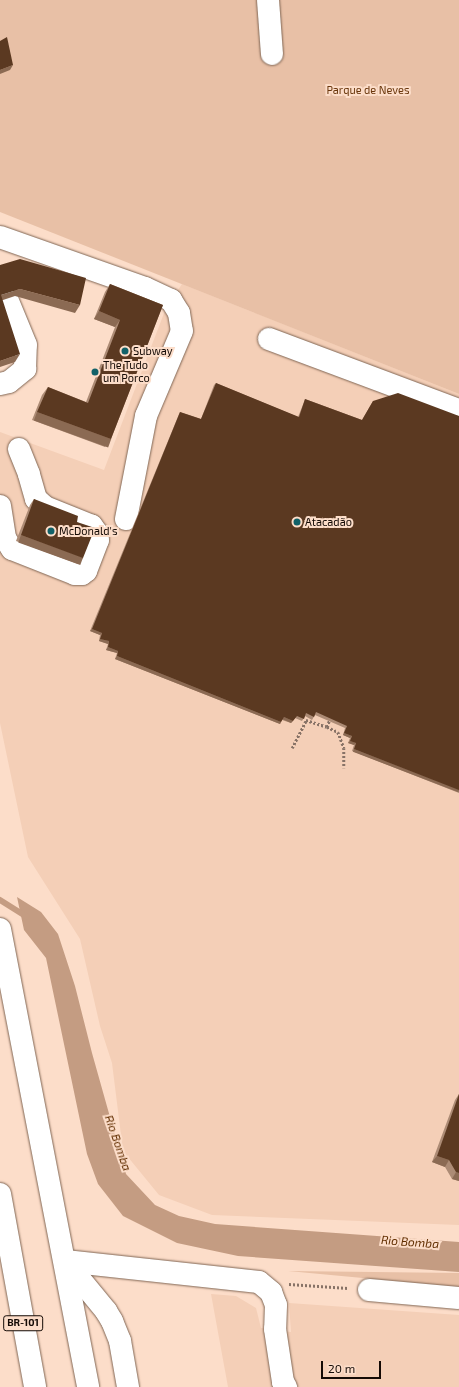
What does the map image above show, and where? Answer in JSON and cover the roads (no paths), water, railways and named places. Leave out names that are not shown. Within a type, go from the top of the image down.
[{"type":"main road","points":[[268,0],[272,54]]},
{"type":"main road","points":[[0,237],[145,288],[171,300],[179,313],[182,331],[146,416],[126,519]]},
{"type":"main road","points":[[0,384],[9,382],[25,369],[26,345],[7,299]]},
{"type":"main road","points":[[269,339],[459,410]]},
{"type":"main road","points":[[0,506],[5,538],[12,549],[75,574],[82,574],[86,571],[98,540],[97,532],[92,526],[45,507],[36,499],[27,468],[19,449]]},
{"type":"main road","points":[[0,929],[88,1387]]},
{"type":"main road","name":"BR-101","points":[[0,1194],[35,1387]]},
{"type":"main road","points":[[65,1261],[259,1282],[270,1292],[276,1305],[275,1329],[283,1382],[286,1387]]},
{"type":"main road","points":[[65,1261],[106,1311],[114,1325],[120,1342],[128,1387]]},
{"type":"main road","points":[[369,1290],[459,1298]]},
{"type":"water","points":[[17,897],[41,912],[58,934],[75,986],[126,1174],[155,1205],[179,1216],[215,1224],[459,1242],[459,1272],[238,1256],[177,1243],[123,1216],[98,1184],[87,1154],[46,958],[24,930]]},
{"type":"waterway","name":"Rio Bomba","points":[[0,900],[26,916]]},
{"type":"place","name":"Subway","points":[[125,351]]},
{"type":"place","name":"The Tudo um Porco","points":[[95,372]]},
{"type":"place","name":"Atacadão","points":[[297,522]]},
{"type":"place","name":"McDonald's","points":[[51,531]]},
{"type":"park label","name":"Parque de Neves","points":[[368,90]]}]
